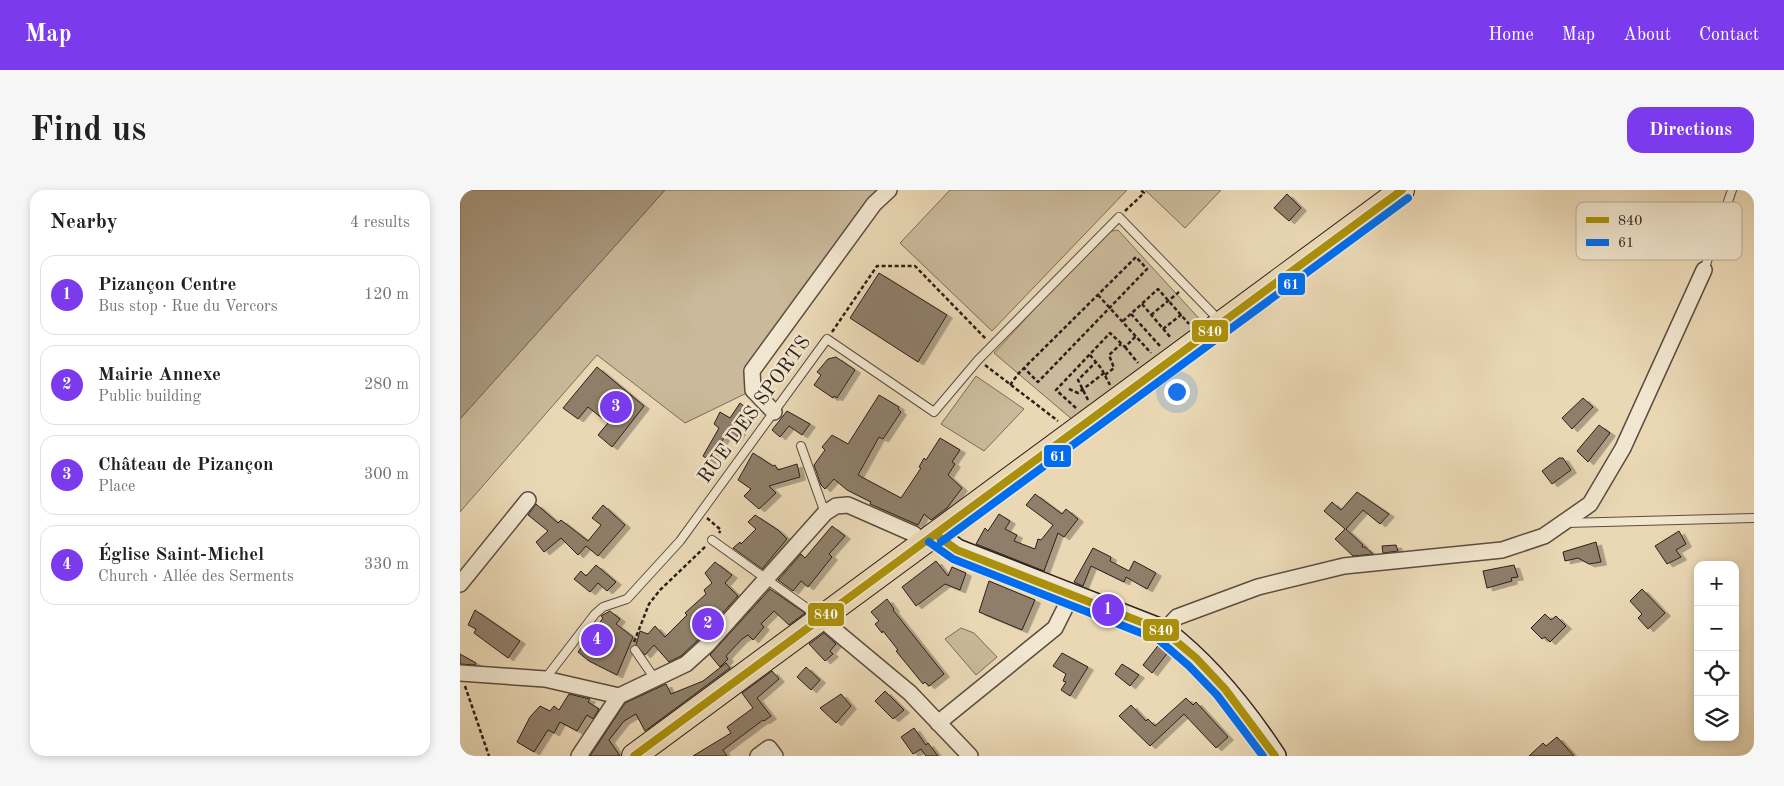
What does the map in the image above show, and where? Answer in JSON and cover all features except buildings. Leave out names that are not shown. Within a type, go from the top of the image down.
[{"type":"main road","points":[[634,756],[1402,190]]},
{"type":"street","points":[[774,412],[753,390],[752,371],[874,204],[889,190]]},
{"type":"street","points":[[1164,631],[1177,617],[1258,588],[1344,566],[1502,550],[1544,536],[1590,504],[1623,448],[1704,270]]},
{"type":"street","points":[[460,584],[528,500]]},
{"type":"street","points":[[579,756],[619,696],[686,664],[708,646],[825,513],[836,506],[848,505],[914,534],[929,538],[1071,596],[1164,631],[1188,649],[1224,687],[1247,714],[1275,756]]},
{"type":"street","points":[[938,723],[1055,628],[1071,596]]},
{"type":"street","points":[[820,618],[910,693],[970,756]]},
{"type":"street","points":[[462,673],[546,679],[619,696]]},
{"type":"street","points":[[758,756],[769,748],[775,756]]},
{"type":"lane","points":[[1728,202],[1732,190]]},
{"type":"lane","name":"RUE DES SPORTS","points":[[546,679],[595,614],[603,607],[627,599],[680,541],[827,339],[934,412],[978,360],[1119,217]]},
{"type":"lane","points":[[1119,217],[1222,323]]},
{"type":"lane","points":[[1704,270],[1708,260]]},
{"type":"lane","points":[[801,446],[825,513]]},
{"type":"lane","points":[[1562,523],[1753,518]]},
{"type":"lane","points":[[712,540],[820,618]]},
{"type":"lane","points":[[635,650],[656,679]]},
{"type":"path","points":[[1119,217],[1144,193],[1141,190]]},
{"type":"path","points":[[1010,385],[1024,368],[1136,258],[1147,269],[1038,382],[1024,368]]},
{"type":"path","points":[[827,339],[877,266],[915,266],[993,345]]},
{"type":"path","points":[[1151,315],[1186,286]]},
{"type":"path","points":[[1122,322],[1158,289],[1190,324],[1184,328]]},
{"type":"path","points":[[1098,295],[1151,353],[1177,333]]},
{"type":"path","points":[[1142,304],[1171,338]]},
{"type":"path","points":[[1131,314],[1161,346]]},
{"type":"path","points":[[1163,329],[1182,314]]},
{"type":"path","points":[[1095,395],[1076,409],[1056,390],[1110,333],[1139,364],[1132,369]]},
{"type":"path","points":[[1124,347],[1136,336]]},
{"type":"path","points":[[1069,389],[1078,393],[1114,368],[1109,355],[1121,344]]},
{"type":"path","points":[[1090,355],[1110,385]]},
{"type":"path","points":[[978,360],[1073,433]]},
{"type":"path","points":[[1088,400],[1078,380],[1096,362]]},
{"type":"path","points":[[1102,390],[1117,380]]},
{"type":"path","points":[[635,650],[633,644],[649,604],[660,590],[721,530],[701,512]]},
{"type":"path","points":[[462,673],[489,756]]},
{"type":"shaded area","points":[[460,190],[665,190],[460,419]]},
{"type":"shaded area","points":[[665,190],[889,190],[752,371],[753,390],[685,423],[597,355],[460,512],[460,419]]},
{"type":"shaded area","points":[[950,190],[1127,190],[992,331],[900,243]]},
{"type":"shaded area","points":[[1145,190],[1221,190],[1185,228]]},
{"type":"shaded area","points":[[1118,230],[1204,324],[1074,421],[994,353],[1106,232]]},
{"type":"shaded area","points":[[976,376],[1024,409],[984,451],[941,424]]},
{"type":"shaded area","points":[[961,628],[974,633],[997,657],[976,675],[945,639]]},
{"type":"transit line","name":"840","points":[[634,756],[1402,190]]},
{"type":"transit line","name":"61","points":[[941,542],[1408,198]]},
{"type":"transit line","name":"840","points":[[935,534],[957,550],[1164,631],[1196,658],[1225,689],[1275,756]]},
{"type":"transit line","name":"61","points":[[929,542],[953,559],[1159,640],[1189,666],[1217,695],[1263,756]]},
{"type":"place","name":"Château de Pizançon","points":[[616,407]]},
{"type":"place","name":"Pizançon Centre","points":[[1108,610]]},
{"type":"place","name":"Mairie Annexe","points":[[708,624]]},
{"type":"place","name":"Église Saint-Michel","points":[[597,640]]}]
